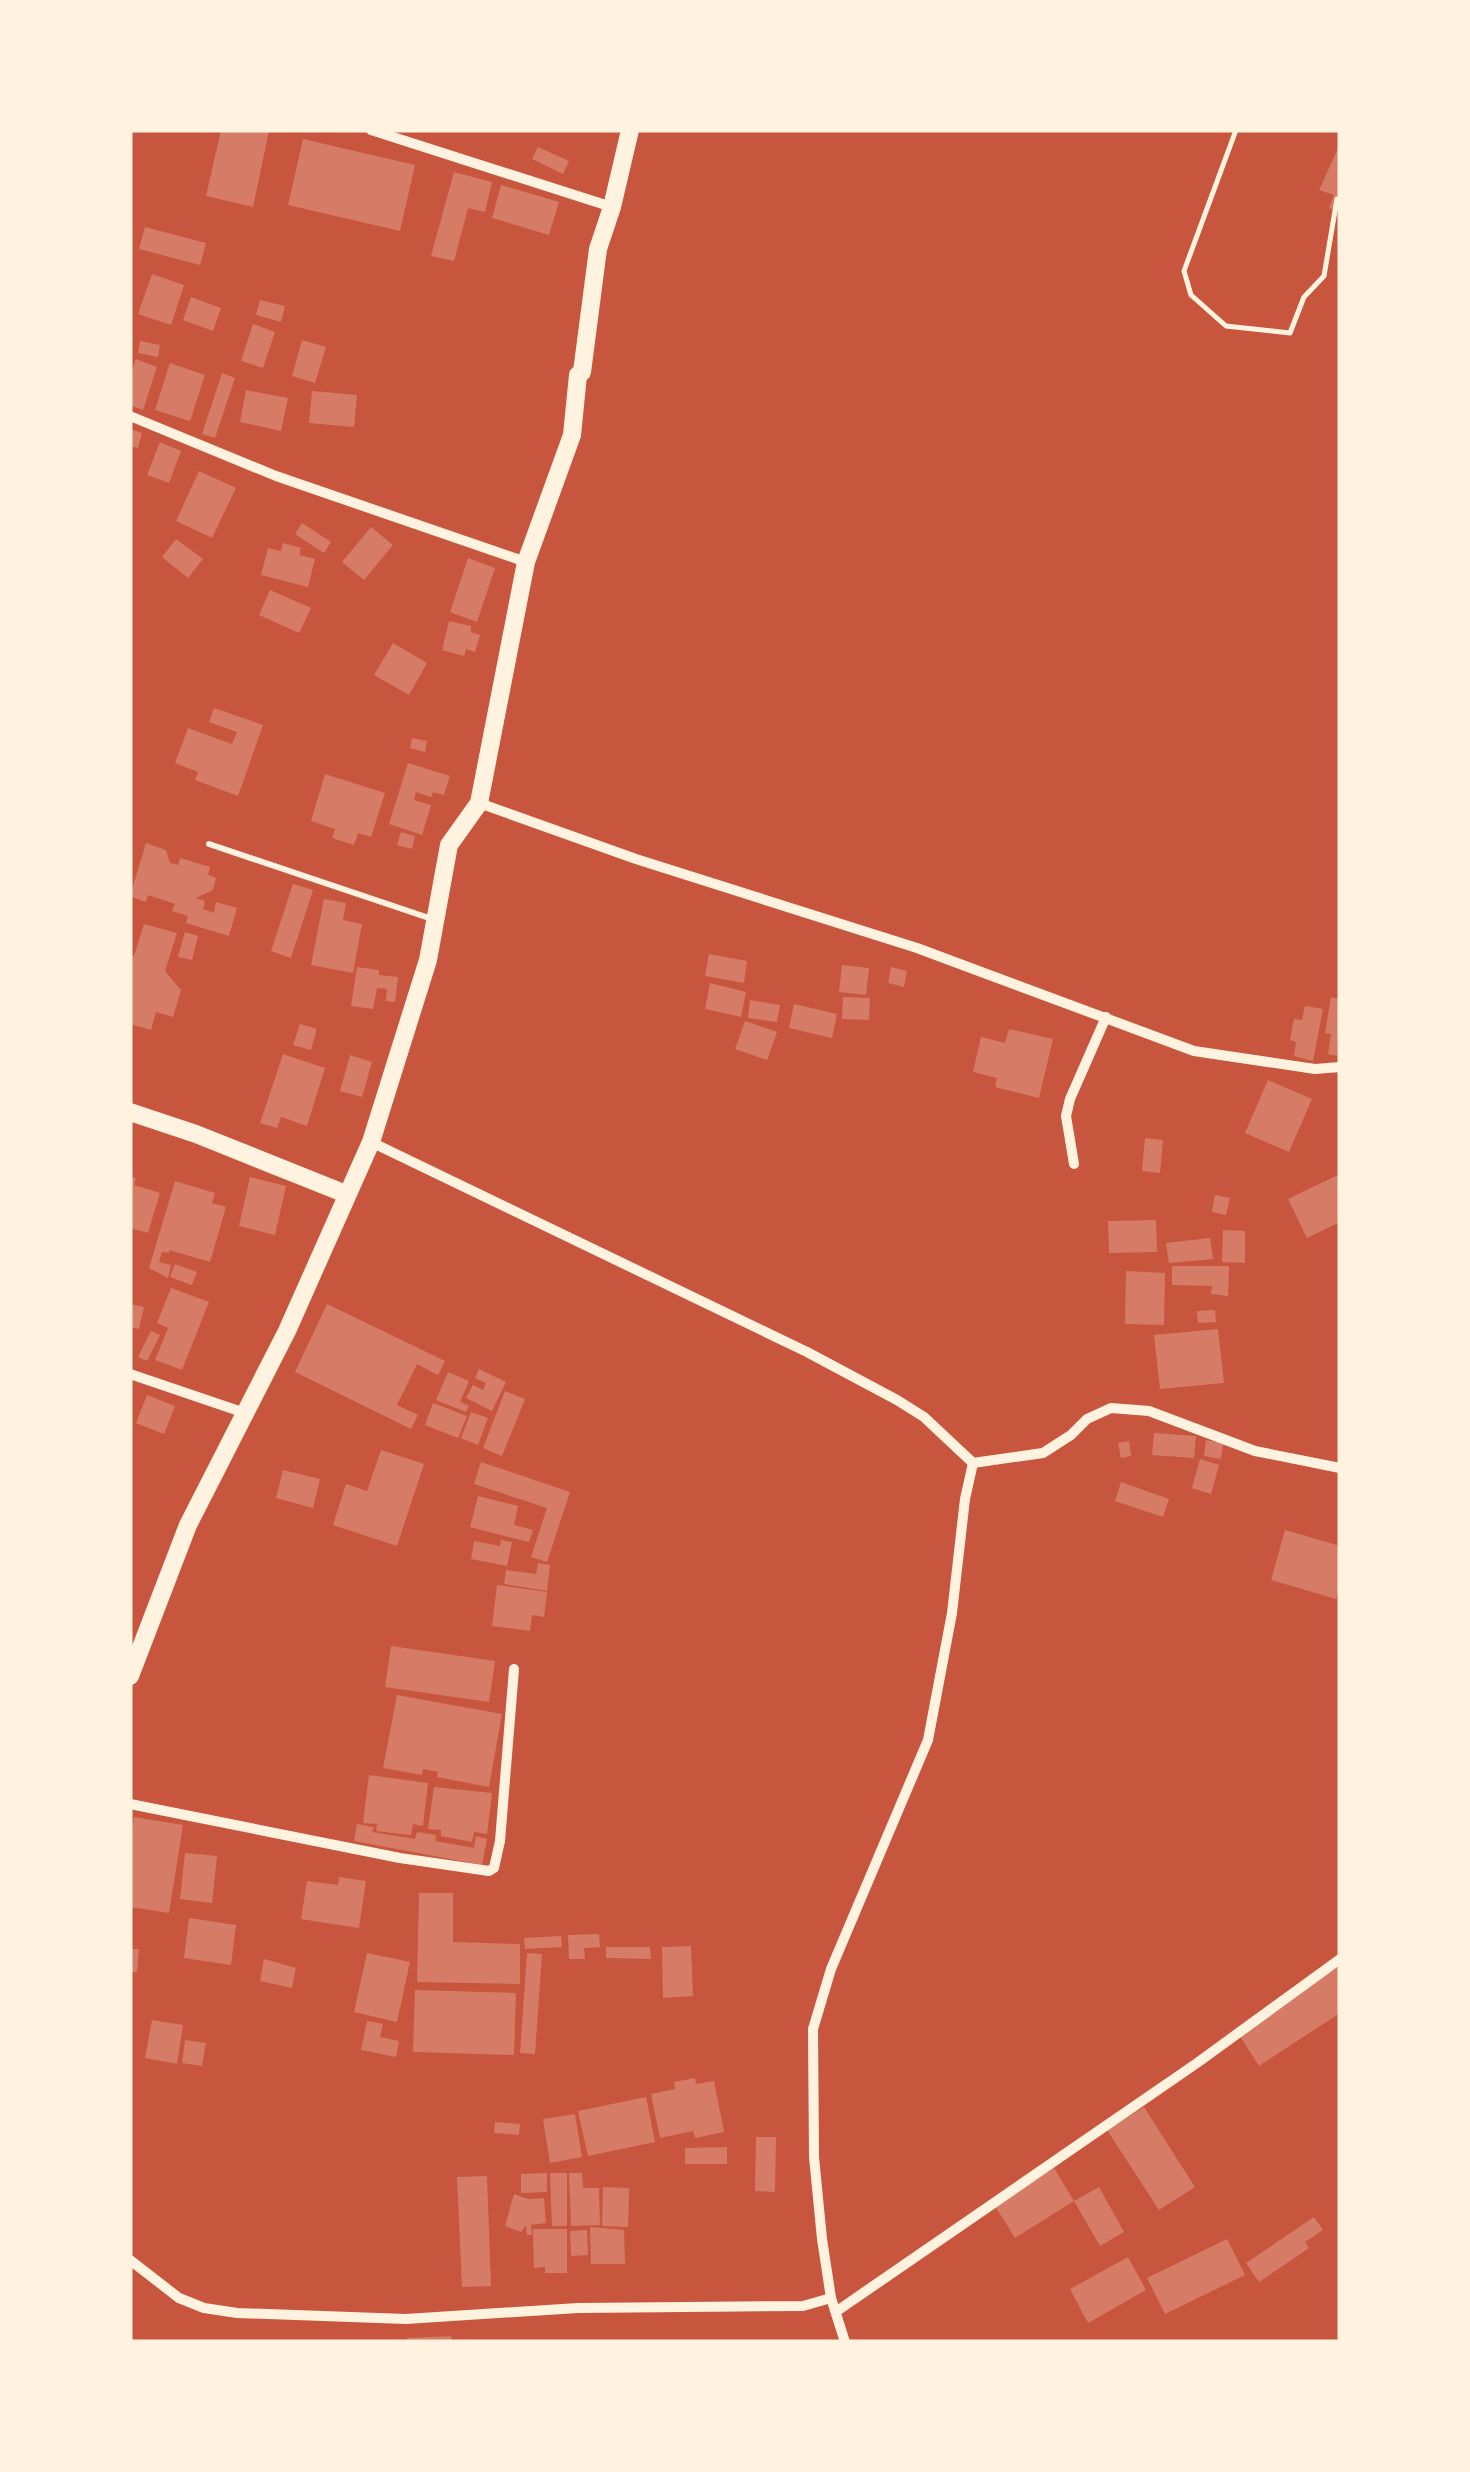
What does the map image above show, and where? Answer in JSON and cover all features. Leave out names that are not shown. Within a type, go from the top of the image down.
[{"type":"street","points":[[371,130],[612,207]]},
{"type":"street","points":[[130,1676],[188,1525],[286,1330],[371,1142],[428,960],[449,844],[479,803],[526,562],[572,436],[598,249],[630,130]]},
{"type":"street","points":[[130,416],[276,476],[526,562]]},
{"type":"street","points":[[479,803],[636,859],[917,948],[1194,1051],[1299,1067],[1340,1067]]},
{"type":"street","points":[[1074,1164],[1066,1116],[1106,1016]]},
{"type":"street","points":[[130,1112],[346,1194]]},
{"type":"street","points":[[371,1142],[807,1352],[924,1417],[973,1463]]},
{"type":"street","points":[[130,1374],[244,1413]]},
{"type":"street","points":[[973,1463],[1043,1453],[1071,1436],[1088,1419],[1111,1408],[1149,1411],[1255,1450],[1340,1468]]},
{"type":"street","points":[[845,2342],[831,2298],[814,2156],[814,2029],[830,1969],[928,1740],[952,1613],[973,1463]]},
{"type":"street","points":[[130,1804],[489,1872],[494,1868],[500,1841],[514,1669]]},
{"type":"street","points":[[837,2312],[1340,1959]]},
{"type":"street","points":[[130,2260],[179,2298],[236,2314],[406,2319],[578,2308],[803,2306],[831,2298]]},
{"type":"lane","points":[[209,844],[435,920]]},
{"type":"path","points":[[1236,130],[1184,271],[1191,294],[1226,326],[1290,333],[1304,298],[1324,276],[1338,199]]},
{"type":"building","points":[[221,130],[269,131],[253,207],[206,196]]},
{"type":"building","points":[[303,139],[415,165],[400,231],[288,205]]},
{"type":"building","points":[[1340,144],[1340,212],[1329,208],[1334,195],[1319,190]]},
{"type":"building","points":[[538,147],[569,161],[563,174],[532,159]]},
{"type":"building","points":[[454,172],[492,182],[485,212],[468,208],[454,261],[431,256]]},
{"type":"building","points":[[501,185],[559,202],[549,235],[492,218]]},
{"type":"building","points":[[145,227],[206,243],[200,265],[139,249]]},
{"type":"building","points":[[152,274],[184,285],[171,325],[138,314]]},
{"type":"building","points":[[191,297],[221,308],[213,331],[183,320]]},
{"type":"building","points":[[260,300],[285,306],[281,322],[256,315]]},
{"type":"building","points":[[253,324],[275,332],[263,368],[241,361]]},
{"type":"building","points":[[302,340],[326,347],[315,383],[292,376]]},
{"type":"building","points":[[140,341],[160,345],[158,357],[138,353]]},
{"type":"building","points":[[136,359],[157,367],[143,410],[130,405],[130,376]]},
{"type":"building","points":[[170,363],[205,375],[190,421],[155,410]]},
{"type":"building","points":[[222,373],[235,378],[215,438],[202,434]]},
{"type":"building","points":[[246,390],[288,398],[281,431],[240,422]]},
{"type":"building","points":[[312,391],[357,395],[354,427],[309,423]]},
{"type":"building","points":[[130,429],[142,433],[138,448],[130,446]]},
{"type":"building","points":[[160,442],[181,451],[169,483],[147,475]]},
{"type":"building","points":[[199,471],[236,488],[212,538],[176,521]]},
{"type":"building","points":[[302,523],[331,542],[324,553],[295,534]]},
{"type":"building","points":[[371,527],[393,545],[364,580],[342,562]]},
{"type":"building","points":[[176,539],[203,559],[188,578],[162,557]]},
{"type":"building","points":[[283,543],[301,548],[299,555],[315,559],[308,587],[261,575],[268,548],[281,551]]},
{"type":"building","points":[[468,558],[495,568],[477,622],[450,612]]},
{"type":"building","points":[[270,590],[311,608],[299,633],[259,615]]},
{"type":"building","points":[[449,621],[471,626],[471,632],[480,635],[475,652],[466,649],[464,656],[442,650]]},
{"type":"building","points":[[393,643],[427,663],[409,695],[374,675]]},
{"type":"building","points":[[214,708],[263,725],[238,796],[195,780],[198,772],[175,763],[188,728],[232,744],[237,732],[209,722]]},
{"type":"building","points":[[412,738],[427,741],[425,752],[410,748]]},
{"type":"building","points":[[408,763],[450,776],[444,795],[433,792],[431,797],[416,792],[414,800],[431,805],[422,835],[389,824]]},
{"type":"building","points":[[325,774],[385,793],[371,837],[358,833],[354,845],[332,838],[335,829],[311,821]]},
{"type":"building","points":[[401,832],[415,836],[412,849],[397,845]]},
{"type":"building","points":[[146,843],[166,850],[170,863],[178,865],[180,858],[210,867],[208,875],[216,878],[213,890],[196,898],[205,901],[203,909],[214,913],[216,902],[237,908],[229,936],[186,923],[188,916],[172,911],[175,904],[148,895],[146,902],[130,896]]},
{"type":"building","points":[[293,884],[313,890],[291,958],[271,951]]},
{"type":"building","points":[[324,899],[346,903],[343,920],[362,924],[353,973],[311,965]]},
{"type":"building","points":[[144,924],[177,933],[165,971],[181,990],[173,1017],[156,1012],[151,1030],[130,1024],[130,955],[134,956]]},
{"type":"building","points":[[185,932],[198,936],[192,960],[178,957]]},
{"type":"building","points":[[709,954],[747,961],[744,983],[705,976]]},
{"type":"building","points":[[842,965],[869,968],[866,995],[839,992]]},
{"type":"building","points":[[357,967],[398,977],[395,1002],[386,1001],[387,989],[377,988],[373,1009],[351,1006]]},
{"type":"building","points":[[891,967],[907,971],[904,987],[888,983]]},
{"type":"building","points":[[710,983],[746,992],[741,1017],[705,1009]]},
{"type":"building","points":[[843,997],[870,998],[869,1020],[842,1019]]},
{"type":"building","points":[[1331,997],[1340,999],[1337,1056],[1328,1054],[1331,1034],[1325,1033]]},
{"type":"building","points":[[750,1000],[780,1005],[777,1022],[748,1018]]},
{"type":"building","points":[[794,1004],[837,1014],[832,1038],[789,1028]]},
{"type":"building","points":[[1305,1006],[1323,1009],[1313,1061],[1294,1056],[1296,1042],[1290,1040],[1294,1019],[1302,1020]]},
{"type":"building","points":[[745,1021],[777,1032],[767,1060],[735,1049]]},
{"type":"building","points":[[300,1024],[317,1029],[311,1050],[293,1045]]},
{"type":"building","points":[[1009,1029],[1053,1039],[1039,1098],[995,1087],[997,1078],[973,1072],[981,1037],[1005,1043]]},
{"type":"building","points":[[283,1054],[325,1068],[307,1126],[281,1117],[277,1128],[260,1123]]},
{"type":"building","points":[[350,1055],[372,1062],[362,1097],[340,1091]]},
{"type":"building","points":[[1268,1080],[1312,1099],[1289,1152],[1245,1133]]},
{"type":"building","points":[[1145,1138],[1163,1140],[1160,1173],[1142,1171]]},
{"type":"building","points":[[1340,1174],[1340,1222],[1307,1238],[1288,1199]]},
{"type":"building","points":[[130,1177],[136,1178],[134,1185],[160,1193],[148,1233],[130,1228]]},
{"type":"building","points":[[250,1177],[286,1186],[275,1235],[239,1226]]},
{"type":"building","points":[[175,1181],[215,1193],[212,1203],[226,1207],[210,1262],[169,1250],[162,1252],[159,1262],[171,1265],[168,1278],[149,1268]]},
{"type":"building","points":[[1215,1195],[1230,1198],[1226,1215],[1212,1212]]},
{"type":"building","points":[[1156,1220],[1157,1252],[1109,1253],[1108,1221]]},
{"type":"building","points":[[1223,1230],[1245,1231],[1245,1263],[1222,1262]]},
{"type":"building","points":[[1210,1238],[1213,1259],[1169,1263],[1166,1243]]},
{"type":"building","points":[[175,1264],[197,1272],[192,1285],[170,1277]]},
{"type":"building","points":[[1172,1266],[1229,1266],[1228,1296],[1211,1294],[1212,1286],[1172,1285]]},
{"type":"building","points":[[1126,1271],[1165,1273],[1164,1325],[1125,1324]]},
{"type":"building","points":[[171,1288],[209,1302],[182,1370],[155,1360],[168,1328],[157,1323]]},
{"type":"building","points":[[130,1304],[144,1307],[139,1329],[130,1327]]},
{"type":"building","points":[[327,1304],[445,1361],[438,1375],[417,1364],[397,1405],[418,1415],[411,1429],[295,1372]]},
{"type":"building","points":[[1215,1310],[1216,1322],[1198,1323],[1197,1311]]},
{"type":"building","points":[[1218,1329],[1224,1383],[1160,1389],[1154,1335]]},
{"type":"building","points":[[151,1331],[160,1335],[147,1361],[138,1357]]},
{"type":"building","points":[[479,1369],[506,1382],[492,1411],[466,1398],[473,1385],[483,1390],[486,1383],[475,1378]]},
{"type":"building","points":[[448,1372],[469,1381],[460,1402],[469,1406],[466,1412],[436,1400]]},
{"type":"building","points":[[505,1391],[525,1399],[502,1456],[483,1448]]},
{"type":"building","points":[[147,1395],[175,1406],[164,1434],[136,1423]]},
{"type":"building","points":[[433,1403],[467,1416],[458,1438],[425,1425]]},
{"type":"building","points":[[471,1412],[488,1418],[478,1445],[461,1438]]},
{"type":"building","points":[[1154,1433],[1196,1436],[1194,1458],[1152,1455]]},
{"type":"building","points":[[1206,1440],[1223,1443],[1221,1459],[1204,1456]]},
{"type":"building","points":[[1129,1441],[1131,1456],[1121,1458],[1118,1443]]},
{"type":"building","points":[[381,1450],[424,1464],[397,1546],[333,1525],[346,1484],[367,1491]]},
{"type":"building","points":[[1200,1459],[1219,1465],[1211,1494],[1192,1488]]},
{"type":"building","points":[[481,1462],[570,1492],[547,1562],[531,1557],[547,1508],[474,1484]]},
{"type":"building","points":[[283,1470],[320,1479],[313,1508],[276,1498]]},
{"type":"building","points":[[1121,1482],[1169,1499],[1163,1517],[1115,1501]]},
{"type":"building","points":[[478,1496],[518,1506],[514,1525],[533,1530],[529,1542],[470,1527]]},
{"type":"building","points":[[1285,1530],[1340,1546],[1340,1586],[1336,1599],[1271,1580]]},
{"type":"building","points":[[501,1540],[512,1542],[507,1566],[471,1559],[474,1541],[500,1546]]},
{"type":"building","points":[[538,1563],[550,1565],[547,1591],[504,1584],[506,1570],[536,1574]]},
{"type":"building","points":[[497,1585],[547,1592],[544,1617],[532,1615],[530,1631],[492,1626]]},
{"type":"building","points":[[391,1646],[495,1661],[489,1702],[385,1687]]},
{"type":"building","points":[[397,1695],[502,1714],[489,1787],[437,1777],[438,1772],[423,1769],[422,1775],[383,1768]]},
{"type":"building","points":[[369,1775],[428,1783],[423,1826],[413,1824],[411,1835],[376,1831],[377,1824],[363,1823]]},
{"type":"building","points":[[434,1787],[492,1793],[487,1834],[474,1832],[472,1842],[441,1836],[441,1830],[428,1829]]},
{"type":"building","points":[[134,1817],[183,1825],[169,1913],[130,1907]]},
{"type":"building","points":[[357,1824],[374,1827],[372,1832],[415,1839],[417,1832],[436,1835],[435,1841],[474,1848],[476,1836],[487,1839],[482,1865],[354,1841]]},
{"type":"building","points":[[185,1853],[217,1856],[212,1903],[180,1899]]},
{"type":"building","points":[[339,1877],[366,1881],[359,1928],[301,1919],[307,1881],[338,1885]]},
{"type":"building","points":[[419,1893],[453,1893],[453,1942],[520,1944],[520,1984],[417,1982]]},
{"type":"building","points":[[189,1918],[236,1925],[231,1965],[184,1958]]},
{"type":"building","points":[[599,1934],[600,1947],[584,1948],[585,1959],[569,1959],[568,1935]]},
{"type":"building","points":[[561,1936],[562,1947],[525,1949],[524,1938]]},
{"type":"building","points":[[691,1946],[693,1996],[663,1998],[662,1947]]},
{"type":"building","points":[[606,1947],[650,1947],[651,1959],[606,1958]]},
{"type":"building","points":[[130,1949],[139,1949],[137,1972],[130,1972]]},
{"type":"building","points":[[367,1953],[410,1962],[397,2022],[354,2012]]},
{"type":"building","points":[[527,1953],[542,1954],[535,2054],[520,2053]]},
{"type":"building","points":[[264,1959],[296,1968],[292,1988],[260,1981]]},
{"type":"building","points":[[1340,1966],[1340,2013],[1259,2066],[1238,2033]]},
{"type":"building","points":[[415,1990],[516,1993],[514,2055],[413,2052]]},
{"type":"building","points":[[152,2020],[183,2025],[177,2064],[145,2058]]},
{"type":"building","points":[[367,2021],[383,2024],[380,2037],[399,2041],[396,2057],[361,2050]]},
{"type":"building","points":[[185,2040],[206,2043],[202,2066],[182,2063]]},
{"type":"building","points":[[695,2078],[696,2084],[714,2081],[724,2132],[695,2138],[693,2131],[660,2138],[651,2094],[675,2089],[674,2082]]},
{"type":"building","points":[[646,2097],[655,2142],[588,2156],[578,2111]]},
{"type":"building","points":[[1144,2107],[1195,2187],[1159,2210],[1107,2130]]},
{"type":"building","points":[[575,2114],[582,2157],[550,2163],[543,2119]]},
{"type":"building","points":[[495,2122],[520,2124],[519,2135],[494,2133]]},
{"type":"building","points":[[756,2137],[776,2137],[775,2192],[755,2191]]},
{"type":"building","points":[[727,2147],[727,2164],[685,2164],[685,2148]]},
{"type":"building","points":[[1054,2168],[1074,2201],[1015,2238],[995,2206]]},
{"type":"building","points":[[547,2173],[547,2192],[521,2193],[521,2174]]},
{"type":"building","points":[[550,2173],[567,2173],[567,2226],[552,2226]]},
{"type":"building","points":[[569,2173],[582,2173],[583,2188],[599,2188],[600,2225],[571,2226]]},
{"type":"building","points":[[487,2176],[491,2286],[462,2287],[457,2177]]},
{"type":"building","points":[[603,2187],[629,2188],[628,2227],[602,2226]]},
{"type":"building","points":[[1099,2187],[1124,2232],[1100,2246],[1074,2201]]},
{"type":"building","points":[[514,2194],[528,2199],[544,2198],[546,2223],[531,2225],[532,2235],[527,2235],[526,2225],[521,2232],[505,2226]]},
{"type":"building","points":[[1314,2217],[1323,2230],[1305,2242],[1309,2248],[1259,2282],[1246,2263]]},
{"type":"building","points":[[590,2227],[624,2230],[625,2264],[591,2264]]},
{"type":"building","points":[[533,2229],[567,2229],[567,2273],[545,2273],[545,2267],[534,2268]]},
{"type":"building","points":[[587,2230],[588,2255],[571,2256],[570,2231]]},
{"type":"building","points":[[1227,2239],[1245,2275],[1165,2314],[1147,2278]]},
{"type":"building","points":[[1128,2257],[1146,2290],[1088,2323],[1070,2289]]},
{"type":"building","points":[[451,2336],[452,2342],[407,2342],[407,2338]]}]
